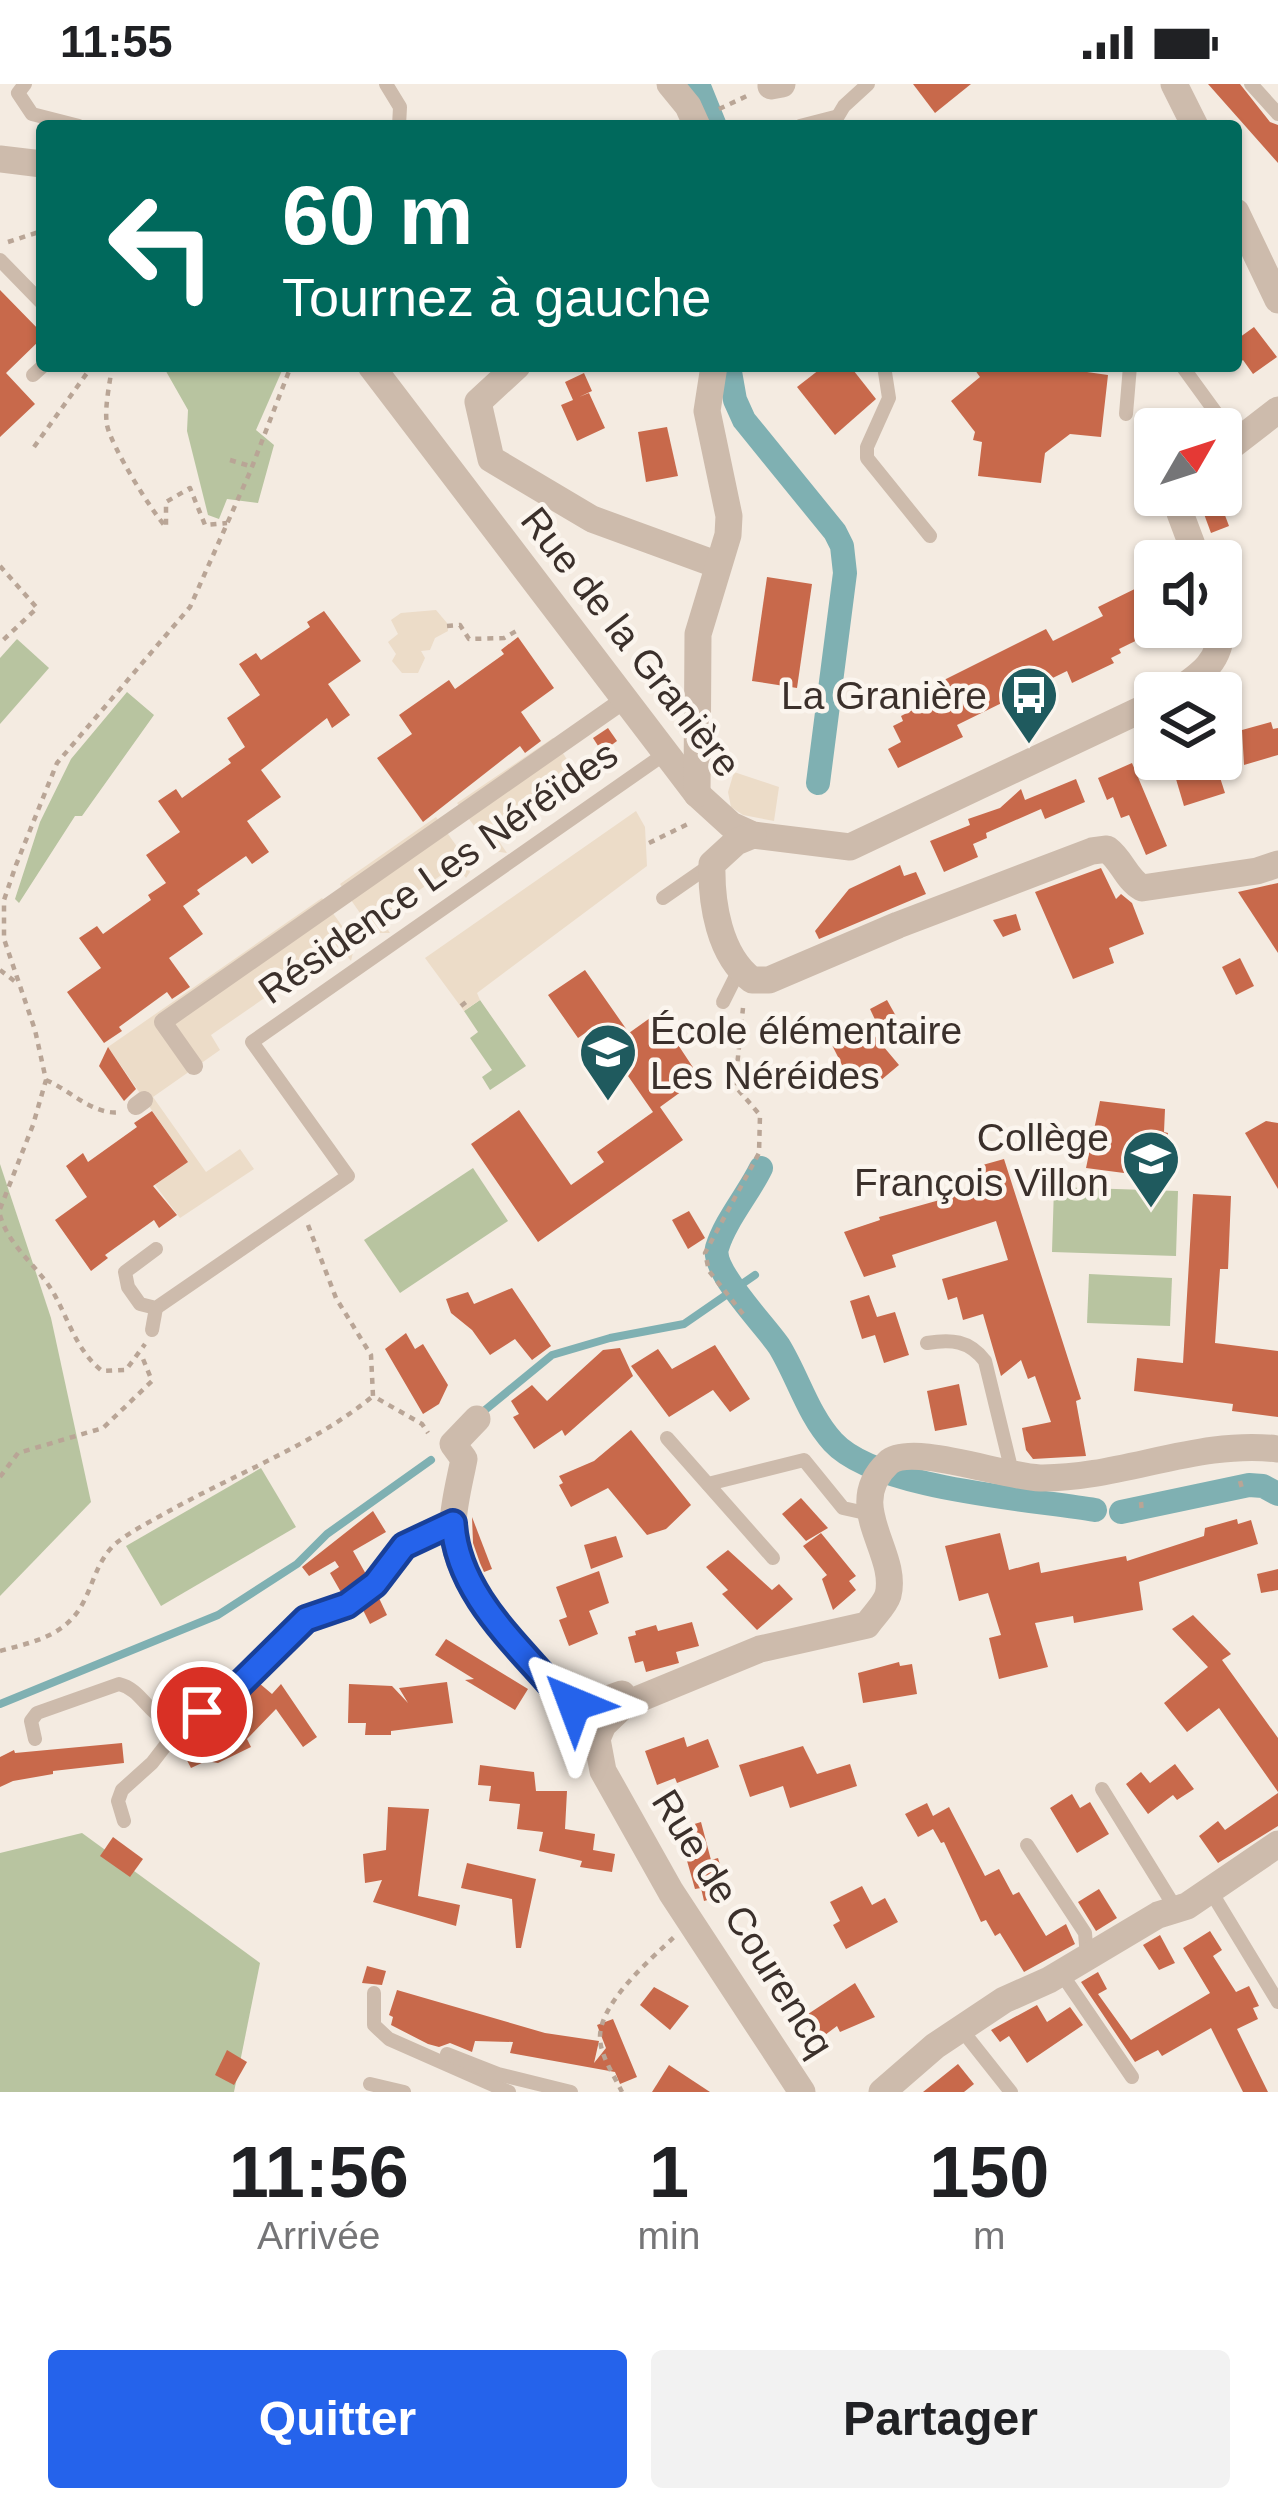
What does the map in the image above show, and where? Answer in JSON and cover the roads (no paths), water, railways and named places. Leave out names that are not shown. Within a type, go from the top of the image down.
[{"type":"street","points":[[670,84],[688,106],[708,118]]},
{"type":"street","points":[[1155,84],[1184,103]]},
{"type":"street","points":[[0,159],[36,163]]},
{"type":"street","points":[[1242,225],[1278,300]]},
{"type":"street","name":"Rue de la Granière","points":[[377,372],[697,794],[730,825],[754,835],[850,847],[1134,714]]},
{"type":"street","points":[[510,372],[478,402],[491,459],[592,519],[718,565]]},
{"type":"street","points":[[697,794],[698,634],[729,516],[707,411],[713,372]]},
{"type":"street","points":[[1242,439],[1278,410]]},
{"type":"street","points":[[1201,672],[1220,648]]},
{"type":"street","points":[[194,1066],[163,1022],[624,700]]},
{"type":"street","points":[[754,835],[736,842],[712,864],[713,908],[754,977],[1092,851],[1108,849],[1142,888],[1268,868]]},
{"type":"street","points":[[477,1419],[441,1439],[464,1459],[454,1540],[472,1590],[559,1694],[574,1704],[595,1708],[626,1692],[642,1697]]},
{"type":"street","points":[[871,1501],[888,1462],[920,1453],[1042,1478],[1243,1446],[1278,1449]]},
{"type":"street","name":"Rue de Courencq","points":[[802,2092],[689,1922],[603,1771],[597,1739],[603,1725],[624,1705],[642,1697],[760,1649],[867,1625],[888,1594],[871,1501]]},
{"type":"street","points":[[882,2092],[1004,2000],[1210,1890],[1278,1844]]},
{"type":"lane","points":[[25,84],[18,93],[32,114],[56,120]]},
{"type":"lane","points":[[386,84],[400,107],[399,120]]},
{"type":"lane","points":[[836,120],[868,84]]},
{"type":"lane","points":[[1251,84],[1278,114]]},
{"type":"lane","points":[[1,252],[36,296]]},
{"type":"lane","points":[[885,372],[889,398],[867,447],[867,458],[930,536]]},
{"type":"lane","points":[[1126,414],[1130,372]]},
{"type":"lane","points":[[1185,372],[1206,408]]},
{"type":"lane","name":"Résidence Les Néréïdes","points":[[156,1308],[348,1176],[252,1042],[666,753]]},
{"type":"lane","points":[[663,898],[712,864]]},
{"type":"lane","points":[[724,1002],[754,977]]},
{"type":"lane","points":[[152,1330],[156,1308],[140,1304],[124,1272],[156,1250]]},
{"type":"lane","points":[[926,1343],[949,1340],[974,1347],[985,1361],[1013,1474]]},
{"type":"lane","points":[[668,1438],[773,1558]]},
{"type":"lane","points":[[708,1484],[804,1460],[843,1508],[871,1501]]},
{"type":"lane","points":[[34,1739],[32,1721],[37,1713],[119,1684],[130,1687],[166,1721],[228,1696],[306,1619],[347,1605],[375,1584],[404,1546],[453,1523]]},
{"type":"lane","points":[[124,1821],[118,1801],[122,1790],[152,1763],[189,1715]]},
{"type":"lane","points":[[1102,1790],[1176,1909]]},
{"type":"lane","points":[[1027,1845],[1085,1934],[1087,1957]]},
{"type":"lane","points":[[1210,1890],[1278,2002]]},
{"type":"lane","points":[[1061,1972],[1132,2077]]},
{"type":"lane","points":[[374,1993],[374,2025],[389,2039],[509,2092]]},
{"type":"lane","points":[[961,2029],[1011,2092]]},
{"type":"lane","points":[[447,2054],[498,2074],[571,2092]]},
{"type":"lane","points":[[370,2084],[404,2092]]},
{"type":"waterway","points":[[698,84],[713,120]]},
{"type":"waterway","points":[[730,372],[744,420],[842,546],[845,573],[818,783]]},
{"type":"waterway","points":[[761,1168],[726,1228],[717,1258],[730,1284],[779,1346],[833,1442],[854,1458],[917,1481],[1095,1510]]},
{"type":"waterway","points":[[479,1415],[552,1355],[684,1324],[755,1275]]},
{"type":"waterway","points":[[0,1704],[218,1615],[297,1564],[327,1534],[431,1460]]},
{"type":"waterway","points":[[1121,1512],[1249,1485],[1278,1494]]},
{"type":"place","name":"La Granière","points":[[1029,746]]},
{"type":"place","name":"École élémentaire Les Néréides","points":[[608,1103]]},
{"type":"place","name":"Collège François Villon","points":[[1151,1210]]}]
